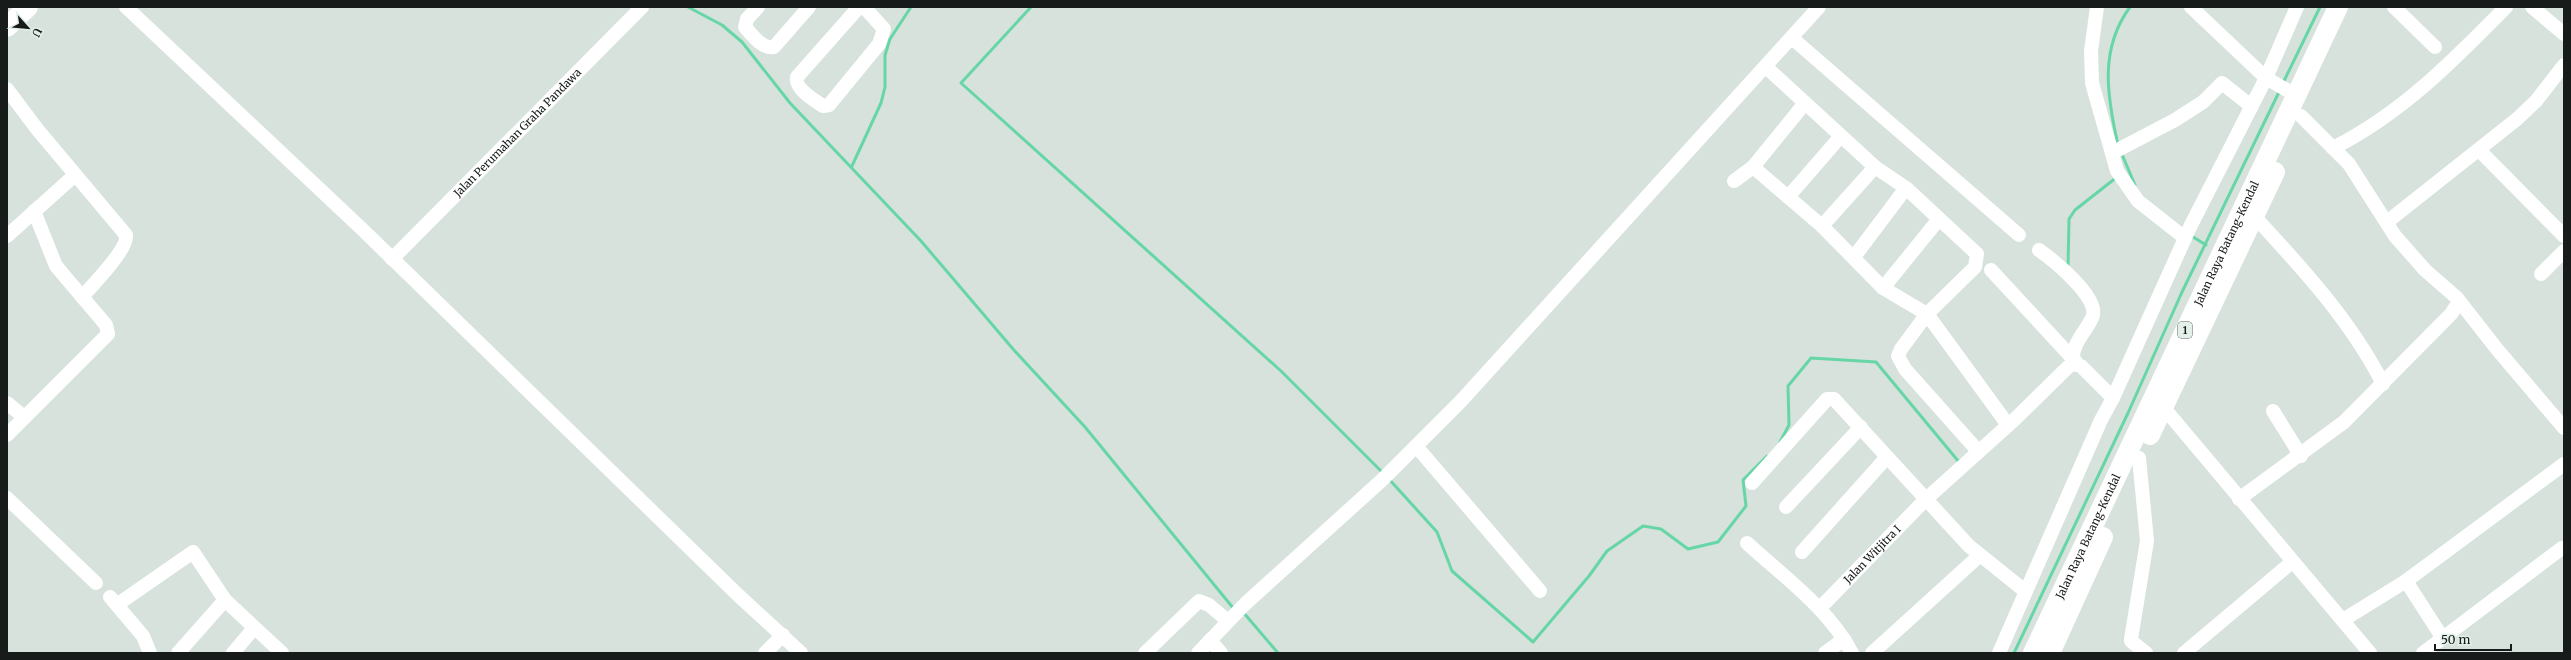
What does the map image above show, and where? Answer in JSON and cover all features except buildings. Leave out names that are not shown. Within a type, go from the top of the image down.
[{"type":"highway","points":[[7,27],[28,7]]},
{"type":"highway","name":"Jalan Raya Batang-Kendal","points":[[2033,653],[2292,93],[2338,7]]},
{"type":"highway","name":"Jalan Raya Batang-Kendal","points":[[2050,653],[2139,458],[2255,217],[2353,7]]},
{"type":"street","points":[[126,7],[392,259],[721,578],[784,635],[801,653]]},
{"type":"street","name":"Jalan Perumahan Graha Pandawa","points":[[392,259],[642,7]]},
{"type":"street","points":[[758,7],[747,19],[745,27],[764,46],[770,47],[774,46],[809,7]]},
{"type":"street","points":[[859,7],[797,77],[798,85],[811,99],[823,106],[829,105],[879,44],[884,29],[864,7]]},
{"type":"street","points":[[1198,653],[1236,614],[1416,446],[1461,401],[1819,7]]},
{"type":"street","points":[[2097,7],[2091,51],[2092,83],[2118,149],[2117,171],[2138,201],[2187,234]]},
{"type":"street","points":[[2191,7],[2269,80],[2292,93]]},
{"type":"street","points":[[1999,653],[2101,420],[2113,398],[2187,234],[2252,106],[2269,80],[2297,7]]},
{"type":"street","points":[[2394,7],[2435,46]]},
{"type":"street","points":[[2333,148],[2359,135],[2422,87],[2452,62],[2506,7]]},
{"type":"street","points":[[2532,7],[2564,32]]},
{"type":"street","points":[[1792,38],[2019,235]]},
{"type":"street","points":[[2387,222],[2479,150],[2536,101],[2564,65]]},
{"type":"street","points":[[1766,67],[1875,167],[1906,188],[1974,250],[1978,258],[1974,267],[1927,314],[1901,348],[1898,356],[1901,363],[1978,451]]},
{"type":"street","points":[[2118,149],[2174,120],[2203,102],[2222,83],[2252,106]]},
{"type":"street","points":[[7,89],[127,239],[105,272],[82,297]]},
{"type":"street","points":[[1734,181],[1753,167],[1805,103]]},
{"type":"street","points":[[2301,116],[2348,164],[2395,236],[2425,270],[2459,302],[2564,428]]},
{"type":"street","points":[[1788,197],[1841,136]]},
{"type":"street","points":[[2479,150],[2564,236]]},
{"type":"street","points":[[1753,167],[1822,226],[1884,288],[1927,314],[2008,425]]},
{"type":"street","points":[[1822,226],[1875,167]]},
{"type":"street","points":[[7,236],[75,175]]},
{"type":"street","points":[[1854,257],[1906,188]]},
{"type":"street","points":[[7,435],[108,334],[106,325],[52,260],[34,211]]},
{"type":"street","points":[[2255,217],[2324,294],[2375,368],[2383,384]]},
{"type":"street","points":[[1884,288],[1939,219]]},
{"type":"street","points":[[2040,250],[2060,265],[2085,292],[2093,310],[2092,318],[2074,349],[2077,363]]},
{"type":"street","points":[[2541,274],[2564,251]]},
{"type":"street","points":[[1991,270],[2077,363],[2113,398]]},
{"type":"street","points":[[2240,499],[2302,456],[2344,422],[2451,314],[2459,302]]},
{"type":"street","name":"Jalan Witjitra I","points":[[1820,608],[1869,555],[1925,500],[2008,425],[2068,367],[2077,363]]},
{"type":"street","points":[[1752,483],[1827,399],[1837,401],[1925,500],[1979,556],[2025,591]]},
{"type":"street","points":[[7,403],[24,417]]},
{"type":"street","points":[[2164,408],[2370,653]]},
{"type":"street","points":[[2273,412],[2302,456]]},
{"type":"street","points":[[1786,507],[1861,427]]},
{"type":"street","points":[[1416,446],[1540,591]]},
{"type":"street","points":[[1802,552],[1887,457]]},
{"type":"street","points":[[2139,458],[2147,541],[2131,641],[2146,653]]},
{"type":"street","points":[[2343,620],[2406,581],[2564,464]]},
{"type":"street","points":[[7,498],[96,583]]},
{"type":"street","points":[[1746,543],[1820,608],[1844,639],[1852,653]]},
{"type":"street","points":[[2423,653],[2562,548]]},
{"type":"street","points":[[150,653],[143,636],[114,601],[193,552],[225,600],[282,653]]},
{"type":"street","points":[[1872,653],[1979,556]]},
{"type":"street","points":[[2184,653],[2292,562]]},
{"type":"street","points":[[2406,581],[2442,638]]},
{"type":"street","points":[[178,653],[225,600]]},
{"type":"street","points":[[1145,653],[1199,601],[1236,614]]},
{"type":"street","points":[[233,653],[254,628]]},
{"type":"street","points":[[765,653],[784,635]]},
{"type":"street","points":[[1825,653],[1844,639]]},
{"type":"street","points":[[1210,640],[1221,653]]},
{"type":"waterway","points":[[688,7],[722,25],[742,42],[790,103],[921,241],[1013,349],[1085,427],[1234,609]]},
{"type":"waterway","points":[[852,166],[881,103],[885,87],[885,55],[890,39],[911,7]]},
{"type":"waterway","points":[[1031,7],[961,83],[1281,371],[1383,473]]},
{"type":"waterway","points":[[2118,145],[2111,109],[2108,73],[2114,39],[2120,23],[2130,7]]},
{"type":"waterway","points":[[2283,83],[2320,7]]},
{"type":"waterway","points":[[2014,653],[2128,413],[2182,292],[2280,90]]},
{"type":"waterway","points":[[2121,152],[2135,185]]},
{"type":"waterway","points":[[2068,269],[2069,219],[2075,210],[2117,177]]},
{"type":"waterway","points":[[2190,235],[2206,245]]},
{"type":"waterway","points":[[1780,442],[1789,425],[1788,386],[1811,358],[1876,362],[1959,462],[1961,460]]},
{"type":"waterway","points":[[1388,478],[1437,532],[1452,571],[1533,642],[1589,576],[1607,551],[1643,526],[1661,529],[1688,549],[1718,542],[1746,506],[1743,480],[1767,456]]},
{"type":"waterway","points":[[1243,612],[1278,653]]}]
